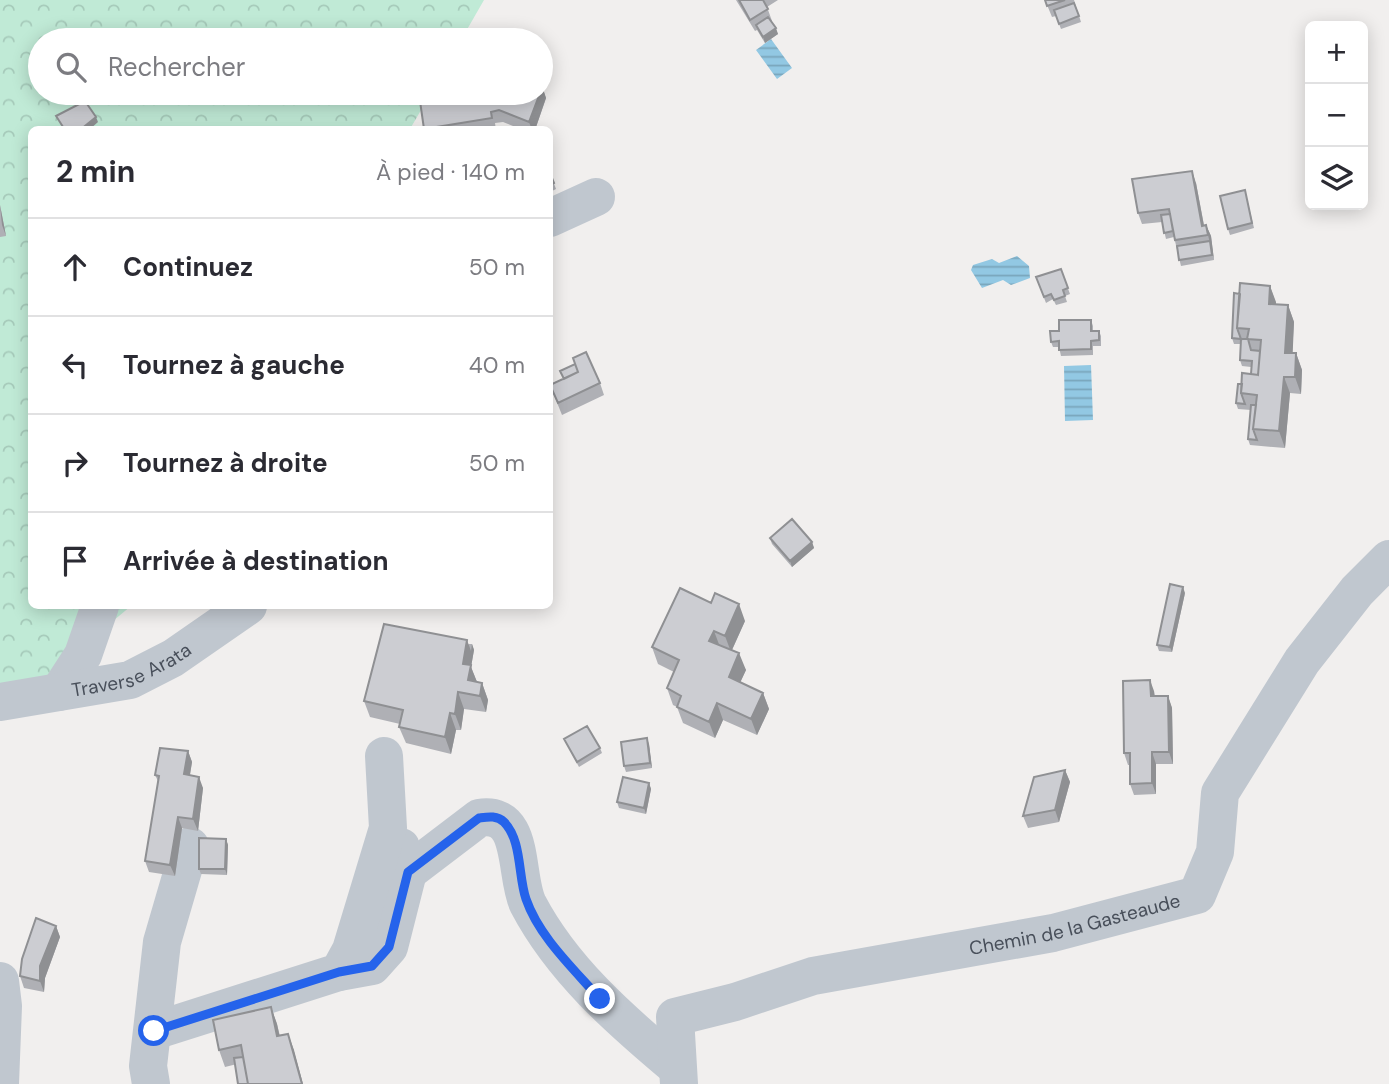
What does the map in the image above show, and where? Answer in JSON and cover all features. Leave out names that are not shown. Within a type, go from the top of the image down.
[{"type":"street","points":[[553,217],[596,197]]},
{"type":"street","name":"Chemin de la Gasteaude","points":[[677,1075],[675,1017],[735,1002],[813,976],[1053,933],[1197,895],[1215,852],[1220,793],[1302,661],[1357,591],[1389,559]]},
{"type":"street","points":[[59,692],[83,655],[99,609]]},
{"type":"street","name":"Traverse Arata","points":[[0,702],[130,680],[173,658],[244,609]]},
{"type":"street","points":[[339,972],[351,950],[388,828],[384,756]]},
{"type":"street","points":[[408,872],[479,818],[491,816],[502,820],[512,833],[526,901],[552,944],[600,999],[677,1075]]},
{"type":"street","points":[[154,1031],[339,972],[372,966],[389,947],[408,872],[400,844],[388,828]]},
{"type":"street","points":[[151,1084],[148,1066],[162,942],[190,846]]},
{"type":"street","points":[[0,981],[3,1006],[0,1084]]},
{"type":"green space","points":[[0,0],[484,0],[468,28],[28,28],[28,105],[424,105],[412,126],[28,126],[28,609],[127,609],[0,715]]},
{"type":"water","points":[[771,39],[792,68],[777,79],[756,50]]},
{"type":"water","points":[[1017,256],[1029,266],[1030,278],[1011,285],[1003,280],[982,288],[971,270],[973,265],[992,259],[999,263]]},
{"type":"water","points":[[1091,365],[1093,420],[1065,421],[1064,366]]},
{"type":"building","points":[[739,0],[763,0],[768,9],[750,20]]},
{"type":"building","points":[[1045,0],[1065,0],[1047,6]]},
{"type":"building","points":[[1074,3],[1079,16],[1059,24],[1054,10]]},
{"type":"building","points":[[768,17],[776,28],[763,37],[756,25]]},
{"type":"building","points":[[77,105],[88,105],[96,117],[85,126],[62,126],[56,116]]},
{"type":"building","points":[[421,105],[535,105],[529,122],[499,110],[491,112],[492,118],[443,126],[424,126]]},
{"type":"building","points":[[1192,171],[1202,226],[1206,225],[1208,235],[1175,240],[1169,209],[1138,213],[1132,179]]},
{"type":"building","points":[[1245,190],[1252,223],[1228,229],[1220,196]]},
{"type":"building","points":[[1170,214],[1173,231],[1164,233],[1161,215]]},
{"type":"building","points":[[1210,241],[1212,255],[1179,260],[1177,246]]},
{"type":"building","points":[[1061,269],[1068,288],[1063,290],[1065,296],[1054,300],[1051,294],[1044,297],[1036,277]]},
{"type":"building","points":[[1240,283],[1270,286],[1269,304],[1288,305],[1285,353],[1296,353],[1295,377],[1284,377],[1279,431],[1253,429],[1257,395],[1241,393],[1242,373],[1258,375],[1261,340],[1247,339],[1249,329],[1237,328]]},
{"type":"building","points":[[1234,293],[1240,294],[1237,328],[1241,339],[1232,338]]},
{"type":"building","points":[[1059,320],[1091,320],[1091,331],[1099,331],[1099,340],[1091,341],[1091,349],[1059,350],[1059,341],[1051,342],[1050,331],[1059,331]]},
{"type":"building","points":[[1241,339],[1248,339],[1251,350],[1260,351],[1258,375],[1251,374],[1252,361],[1240,360]]},
{"type":"building","points":[[586,352],[600,383],[558,403],[553,384],[578,372],[573,358]]},
{"type":"building","points":[[575,364],[578,372],[564,379],[560,371]]},
{"type":"building","points":[[1238,384],[1242,384],[1241,393],[1245,404],[1236,403]]},
{"type":"building","points":[[1251,405],[1256,405],[1253,429],[1257,440],[1248,439]]},
{"type":"building","points":[[792,519],[812,542],[790,561],[770,538]]},
{"type":"building","points":[[1170,584],[1183,587],[1170,647],[1157,645]]},
{"type":"building","points":[[680,588],[711,603],[715,593],[739,604],[725,636],[714,631],[709,641],[739,653],[729,677],[763,693],[751,719],[717,703],[709,722],[677,707],[681,696],[667,688],[679,660],[652,647]]},
{"type":"building","points":[[384,624],[467,640],[463,664],[471,665],[468,680],[482,683],[480,696],[458,692],[455,714],[450,713],[445,737],[399,727],[403,710],[364,701]]},
{"type":"building","points":[[1150,680],[1151,696],[1168,696],[1169,752],[1152,752],[1152,783],[1130,784],[1130,753],[1124,753],[1123,681]]},
{"type":"building","points":[[587,726],[600,748],[577,762],[564,739]]},
{"type":"building","points":[[647,738],[650,763],[624,766],[621,742]]},
{"type":"building","points":[[160,748],[188,751],[184,774],[199,777],[193,819],[178,817],[170,865],[145,861],[159,776],[155,775]]},
{"type":"building","points":[[1065,770],[1055,810],[1023,816],[1034,777]]},
{"type":"building","points":[[623,777],[649,783],[644,808],[617,802]]},
{"type":"building","points":[[199,838],[226,839],[225,869],[199,869]]},
{"type":"building","points":[[36,918],[56,926],[40,966],[40,981],[20,976],[22,959]]},
{"type":"building","points":[[271,1007],[277,1036],[288,1034],[302,1084],[248,1084],[241,1045],[219,1050],[213,1020]]},
{"type":"building","points":[[243,1057],[248,1084],[238,1084],[234,1058]]},
{"type":"route","points":[[154,1031],[339,972],[372,966],[389,947],[402,908],[408,872],[479,818],[491,816],[502,820],[512,833],[526,901],[552,944],[600,999]]}]
